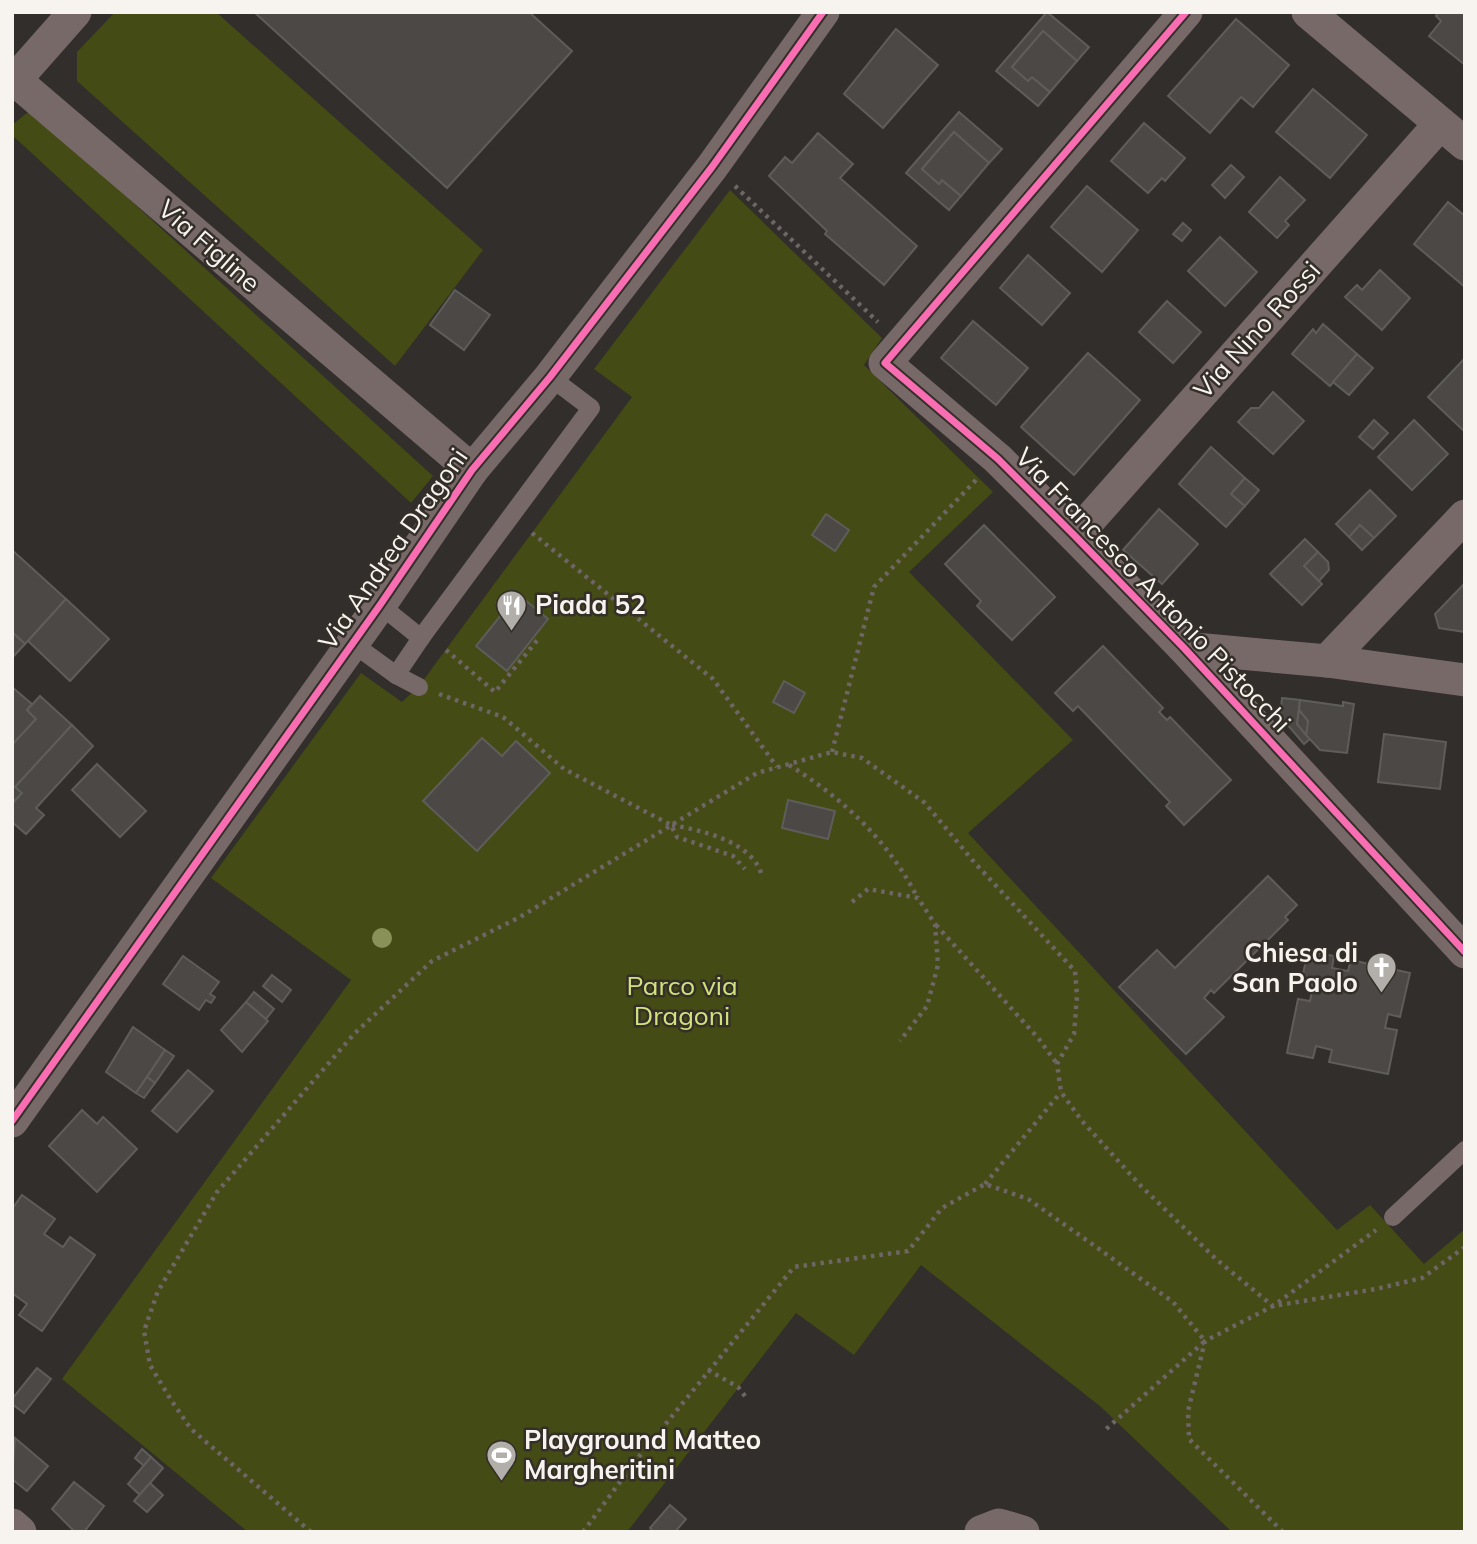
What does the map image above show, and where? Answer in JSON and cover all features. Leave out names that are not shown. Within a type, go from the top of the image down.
[{"type":"street","name":"Via Figline","points":[[75,12],[15,80],[472,470]]},
{"type":"street","name":"Via Andrea Dragoni","points":[[12,1121],[380,605],[472,470],[550,377],[712,167],[823,12]]},
{"type":"street","name":"Via Francesco Antonio Pistocchi","points":[[1186,12],[885,363],[998,459],[1074,536],[1184,648],[1465,952]]},
{"type":"street","points":[[1308,12],[1453,134]]},
{"type":"street","name":"Via Nino Rossi","points":[[1074,536],[1453,134]]},
{"type":"street","points":[[1327,662],[1465,516]]},
{"type":"street","points":[[1184,648],[1327,662],[1465,680]]},
{"type":"street","points":[[12,1525],[20,1532]]},
{"type":"street","points":[[981,1532],[999,1525],[1023,1532]]},
{"type":"lane","points":[[396,675],[591,408],[550,377]]},
{"type":"lane","points":[[380,605],[421,638]]},
{"type":"lane","points":[[352,643],[396,675],[419,687]]},
{"type":"lane","points":[[1393,1217],[1465,1150]]},
{"type":"path","points":[[712,167],[901,345]]},
{"type":"path","points":[[832,752],[874,587],[998,459]]},
{"type":"path","points":[[532,533],[713,680],[777,767]]},
{"type":"path","points":[[446,650],[495,692],[539,638]]},
{"type":"path","points":[[419,687],[503,717],[565,769],[671,825],[737,846],[759,863],[762,876]]},
{"type":"path","points":[[311,1532],[191,1429],[150,1365],[144,1331],[158,1291],[217,1192],[354,1034],[432,961],[520,917],[757,773],[832,752],[862,758],[925,803],[974,862],[1075,971],[1077,996],[1074,1034],[1057,1064]]},
{"type":"path","points":[[788,764],[827,788],[880,840],[906,874],[935,925],[1039,1039],[1057,1064],[1061,1092],[1082,1121],[1140,1185],[1217,1260],[1273,1306],[1376,1289],[1422,1278],[1465,1247]]},
{"type":"path","points":[[671,825],[677,838],[733,856],[745,869]]},
{"type":"path","points":[[852,902],[868,890],[918,898]]},
{"type":"path","points":[[900,1041],[928,1006],[938,965],[935,925]]},
{"type":"path","points":[[583,1532],[708,1370],[794,1267],[908,1251],[942,1208],[985,1184],[1061,1092]]},
{"type":"path","points":[[985,1184],[1028,1199],[1092,1244],[1173,1302],[1205,1341]]},
{"type":"path","points":[[1104,1431],[1205,1341],[1273,1306],[1393,1217]]},
{"type":"path","points":[[1205,1341],[1188,1410],[1189,1439],[1283,1532]]},
{"type":"path","points":[[708,1370],[738,1387],[748,1401]]},
{"type":"green space","points":[[115,12],[216,12],[483,250],[395,366],[77,81],[77,52]]},
{"type":"green space","points":[[28,112],[39,117],[433,476],[411,503],[12,135],[12,125]]},
{"type":"green space","name":"Parco via Dragoni","points":[[730,190],[882,338],[864,365],[993,492],[909,572],[1073,740],[968,833],[1337,1230],[1370,1205],[1424,1264],[1465,1229],[1465,1532],[1232,1532],[1101,1407],[921,1265],[854,1355],[796,1313],[627,1532],[248,1532],[62,1379],[351,980],[211,878],[361,673],[402,702],[419,686],[632,397],[594,369]]},
{"type":"building","points":[[254,12],[529,12],[572,51],[447,188]]},
{"type":"building","points":[[1047,12],[1089,47],[1077,61],[1043,31],[1012,67],[1028,81],[1032,77],[1050,92],[1038,106],[996,71]]},
{"type":"building","points":[[1439,12],[1465,12],[1465,65],[1429,36],[1441,21],[1436,16]]},
{"type":"building","points":[[1236,19],[1289,65],[1253,107],[1241,97],[1210,133],[1168,96]]},
{"type":"building","points":[[896,29],[938,65],[883,128],[844,94]]},
{"type":"building","points":[[1043,31],[1077,61],[1050,92],[1032,77],[1028,81],[1012,67]]},
{"type":"building","points":[[1313,89],[1367,135],[1330,178],[1276,132]]},
{"type":"building","points":[[959,112],[1002,149],[989,163],[954,132],[922,169],[939,184],[942,180],[961,196],[949,210],[906,173]]},
{"type":"building","points":[[1144,123],[1185,158],[1165,181],[1162,178],[1148,193],[1111,161]]},
{"type":"building","points":[[954,132],[989,163],[961,196],[942,180],[939,184],[922,169]]},
{"type":"building","points":[[818,133],[853,164],[840,178],[917,246],[884,285],[825,234],[827,231],[769,176],[785,157],[792,163]]},
{"type":"building","points":[[1231,165],[1244,177],[1225,198],[1212,185]]},
{"type":"building","points":[[1280,177],[1305,200],[1285,221],[1289,225],[1277,238],[1249,212]]},
{"type":"building","points":[[1087,186],[1138,230],[1102,272],[1051,227]]},
{"type":"building","points":[[1448,202],[1465,216],[1465,287],[1414,244]]},
{"type":"building","points":[[1183,223],[1191,230],[1182,241],[1173,234]]},
{"type":"building","points":[[1220,237],[1257,272],[1225,306],[1188,271]]},
{"type":"building","points":[[1028,255],[1070,293],[1042,325],[1000,288]]},
{"type":"building","points":[[1380,270],[1410,298],[1382,330],[1345,297],[1357,285],[1362,290]]},
{"type":"building","points":[[455,290],[490,315],[464,350],[430,325]]},
{"type":"building","points":[[1167,301],[1201,332],[1173,363],[1139,332]]},
{"type":"building","points":[[973,321],[1028,368],[996,405],[941,358]]},
{"type":"building","points":[[1323,324],[1357,354],[1330,386],[1292,354],[1313,329],[1316,333]]},
{"type":"building","points":[[1088,353],[1140,400],[1074,475],[1021,427]]},
{"type":"building","points":[[1357,354],[1373,368],[1349,395],[1333,382]]},
{"type":"building","points":[[1465,358],[1465,432],[1428,397]]},
{"type":"building","points":[[1273,392],[1304,421],[1273,454],[1238,422],[1251,408],[1259,408]]},
{"type":"building","points":[[1374,420],[1388,433],[1373,449],[1359,437]]},
{"type":"building","points":[[1414,420],[1448,454],[1412,490],[1378,457]]},
{"type":"building","points":[[1211,447],[1245,478],[1231,494],[1245,506],[1226,527],[1179,484]]},
{"type":"building","points":[[1245,478],[1259,490],[1245,506],[1231,494]]},
{"type":"building","points":[[1370,490],[1396,516],[1374,538],[1360,525],[1349,537],[1336,524]]},
{"type":"building","points":[[1159,509],[1198,544],[1162,584],[1123,550]]},
{"type":"building","points":[[826,514],[849,530],[835,551],[812,535]]},
{"type":"building","points":[[984,525],[1055,597],[1012,640],[977,606],[981,601],[945,564]]},
{"type":"building","points":[[1360,525],[1374,538],[1362,550],[1349,537]]},
{"type":"building","points":[[1305,539],[1318,552],[1304,566],[1322,584],[1302,605],[1270,574]]},
{"type":"building","points":[[12,550],[66,599],[25,644],[12,632]]},
{"type":"building","points":[[1318,552],[1328,562],[1329,570],[1319,581],[1304,566]]},
{"type":"building","points":[[1465,583],[1465,632],[1439,628],[1435,614]]},
{"type":"building","name":"Piada 52","points":[[518,594],[548,619],[507,671],[476,646]]},
{"type":"building","points":[[66,599],[109,639],[70,681],[28,641]]},
{"type":"building","points":[[12,632],[25,644],[12,658]]},
{"type":"building","points":[[1103,646],[1163,708],[1159,712],[1167,720],[1170,717],[1231,780],[1184,825],[1166,806],[1170,802],[1078,706],[1073,711],[1055,693]]},
{"type":"building","points":[[784,681],[805,693],[794,713],[773,702]]},
{"type":"building","points":[[12,687],[32,704],[27,710],[36,719],[12,745]]},
{"type":"building","points":[[40,696],[72,725],[15,787],[22,793],[12,804],[12,745],[36,719],[27,710]]},
{"type":"building","points":[[1282,698],[1300,700],[1297,724],[1310,739],[1304,744],[1280,716]]},
{"type":"building","points":[[1300,700],[1343,706],[1343,702],[1354,704],[1347,753],[1320,750],[1306,735],[1308,721],[1299,710]]},
{"type":"building","points":[[1299,710],[1308,721],[1306,735],[1297,724]]},
{"type":"building","points":[[72,725],[93,746],[36,808],[44,815],[26,834],[12,822],[12,804],[22,793],[15,787]]},
{"type":"building","points":[[1384,734],[1446,742],[1440,789],[1378,782]]},
{"type":"building","points":[[482,738],[502,756],[516,741],[550,773],[477,851],[423,801]]},
{"type":"building","points":[[97,764],[146,811],[120,837],[72,790]]},
{"type":"building","points":[[788,800],[835,811],[828,839],[782,828]]},
{"type":"building","points":[[1268,876],[1297,905],[1285,917],[1288,920],[1214,993],[1211,990],[1204,998],[1224,1017],[1186,1054],[1119,987],[1157,950],[1175,968]]},
{"type":"building","points":[[1308,951],[1334,956],[1332,968],[1348,971],[1351,960],[1410,973],[1400,1017],[1388,1014],[1385,1028],[1397,1030],[1388,1074],[1329,1062],[1332,1050],[1316,1046],[1313,1058],[1287,1053],[1298,999],[1310,1001],[1313,985],[1301,983]]},
{"type":"building","points":[[183,956],[219,982],[210,994],[215,997],[211,1003],[206,1000],[199,1010],[163,984]]},
{"type":"building","points":[[272,975],[291,990],[282,1002],[263,986]]},
{"type":"building","points":[[254,992],[274,1009],[266,1019],[246,1002]]},
{"type":"building","points":[[246,1002],[268,1021],[242,1052],[221,1030]]},
{"type":"building","points":[[133,1027],[165,1050],[136,1093],[106,1072]]},
{"type":"building","points":[[165,1050],[174,1056],[155,1083],[147,1077]]},
{"type":"building","points":[[188,1070],[213,1091],[177,1132],[152,1111]]},
{"type":"building","points":[[147,1077],[155,1083],[144,1098],[136,1093]]},
{"type":"building","points":[[82,1110],[97,1124],[103,1117],[137,1149],[97,1192],[49,1146]]},
{"type":"building","points":[[22,1195],[55,1219],[44,1234],[63,1247],[70,1237],[95,1255],[42,1331],[19,1315],[27,1304],[12,1293],[12,1209]]},
{"type":"building","points":[[37,1368],[51,1379],[24,1413],[12,1404],[12,1399]]},
{"type":"building","points":[[15,1438],[48,1466],[27,1491],[12,1479]]},
{"type":"building","points":[[142,1449],[151,1457],[144,1466],[135,1458]]},
{"type":"building","points":[[151,1457],[163,1468],[140,1495],[128,1484]]},
{"type":"building","points":[[74,1482],[104,1506],[84,1532],[75,1532],[52,1509]]},
{"type":"building","points":[[150,1483],[163,1495],[147,1512],[134,1501]]},
{"type":"building","points":[[670,1505],[686,1519],[675,1532],[654,1532],[650,1528]]},
{"type":"cycle path","points":[[12,1121],[380,605],[472,470],[550,377],[712,167],[823,12]]},
{"type":"cycle path","points":[[1186,12],[885,363],[998,459],[1075,536],[1184,648],[1465,952]]},
{"type":"place","name":"Piada 52","points":[[512,632]]},
{"type":"place","name":"Chiesa di San Paolo","points":[[1381,995]]},
{"type":"place","name":"Playground Matteo Margheritini","points":[[501,1482]]}]
